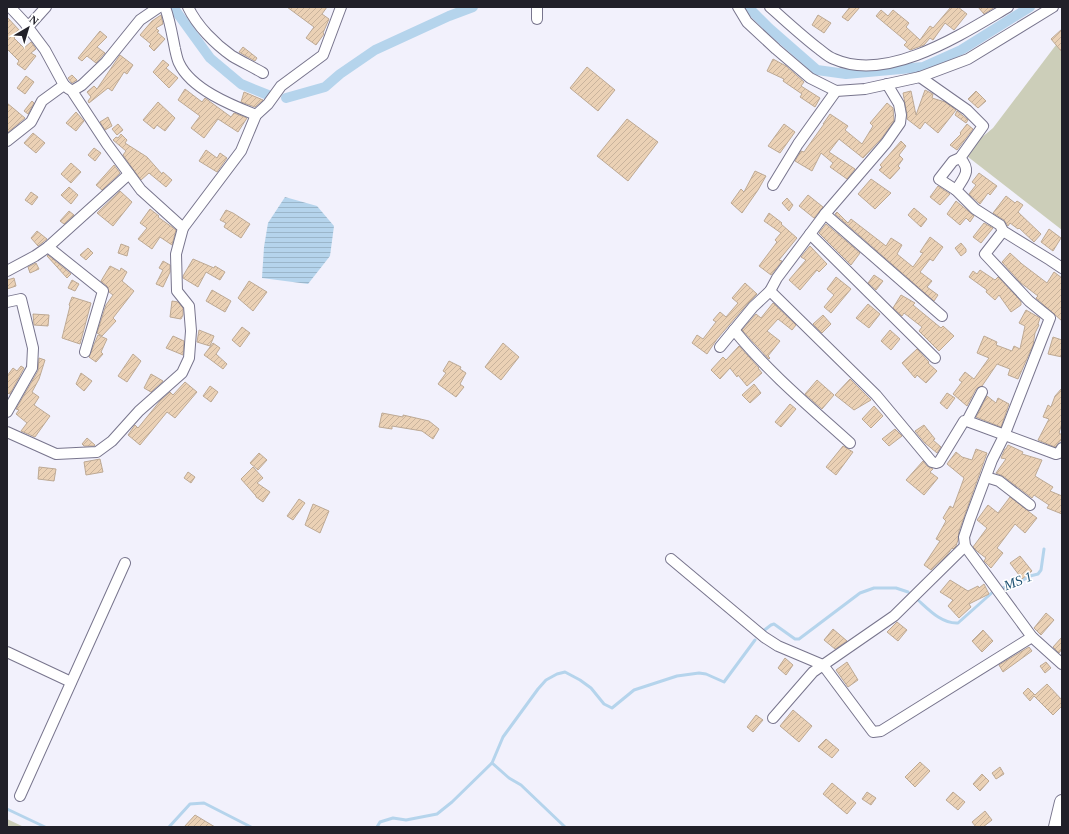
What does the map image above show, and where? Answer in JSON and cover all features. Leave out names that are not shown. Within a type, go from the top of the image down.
[{"type":"street","points":[[10,7],[28,27],[45,50],[68,88],[141,190],[184,228]]},
{"type":"street","points":[[28,27],[46,7]]},
{"type":"street","points":[[7,141],[31,122],[42,101],[68,88],[82,85],[106,62],[140,20],[160,7]]},
{"type":"street","points":[[165,7],[178,63],[188,76],[224,102],[256,115]]},
{"type":"street","points":[[188,7],[192,15],[212,38],[232,56],[263,73]]},
{"type":"street","points":[[7,432],[56,454],[97,452],[112,442],[139,411],[182,373],[189,358],[191,331],[189,306],[177,291],[176,254],[184,228],[241,151],[256,115],[268,104],[281,86],[323,55],[341,7]]},
{"type":"street","points":[[537,7],[537,19]]},
{"type":"street","points":[[738,7],[747,22],[776,49],[810,78],[836,91],[865,89],[920,77],[968,59],[1053,7]]},
{"type":"street","points":[[770,7],[806,39],[833,59],[856,66],[883,65],[918,54],[958,35],[1008,7]]},
{"type":"street","points":[[920,77],[967,110],[983,126],[960,158],[953,161],[939,179],[956,190],[975,209],[1000,225],[1003,231],[1062,268]]},
{"type":"street","points":[[720,347],[753,307],[770,291],[777,278],[825,214],[886,142],[900,122],[902,115],[899,104],[887,84]]},
{"type":"street","points":[[773,185],[798,144],[836,91]]},
{"type":"street","points":[[956,190],[967,172],[966,164],[960,158]]},
{"type":"street","points":[[7,271],[48,247],[129,174]]},
{"type":"street","points":[[825,214],[942,316]]},
{"type":"street","points":[[1003,231],[985,254],[1029,301],[1050,318],[1004,436],[992,460],[964,537],[965,546],[1032,637],[1062,664]]},
{"type":"street","points":[[810,234],[935,358]]},
{"type":"street","points":[[48,247],[103,291],[84,352]]},
{"type":"street","points":[[770,291],[876,395],[932,462],[939,462],[960,424],[964,421],[1056,454],[1059,453],[1062,448]]},
{"type":"street","points":[[7,302],[22,299],[33,348],[32,368],[7,412]]},
{"type":"street","points":[[734,330],[750,350],[850,443]]},
{"type":"street","points":[[967,421],[982,392]]},
{"type":"street","points":[[986,477],[999,481],[1030,505]]},
{"type":"street","points":[[773,718],[813,672],[894,616],[965,546]]},
{"type":"street","points":[[671,559],[764,638],[778,646],[823,665],[874,732],[881,731],[1032,637]]},
{"type":"street","points":[[20,796],[125,563]]},
{"type":"street","points":[[7,652],[71,682]]},
{"type":"street","points":[[1056,827],[1062,802]]},
{"type":"green space","points":[[1062,37],[1062,230],[963,153],[993,128]]},
{"type":"green space","points":[[7,819],[24,827],[7,827]]},
{"type":"water","points":[[285,197],[317,206],[334,226],[330,256],[308,284],[262,278],[264,247],[268,223]]},
{"type":"building","points":[[287,7],[327,7],[322,14],[329,19],[323,33],[324,34],[316,45],[306,38],[314,27]]},
{"type":"building","points":[[850,7],[860,7],[848,21],[842,17]]},
{"type":"building","points":[[951,7],[958,7],[967,14],[954,30],[945,23],[933,40],[930,38],[924,45],[910,50],[904,45],[907,42],[876,16],[881,10],[888,16],[893,10],[909,23],[906,27],[920,40],[930,26],[933,28]]},
{"type":"building","points":[[978,7],[995,7],[984,14]]},
{"type":"building","points":[[161,15],[163,24],[156,28],[159,31],[157,32],[165,39],[154,51],[149,46],[151,44],[140,35],[152,21]]},
{"type":"building","points":[[818,15],[831,23],[824,33],[812,25]]},
{"type":"building","points":[[7,17],[20,31],[14,38],[24,48],[31,42],[36,49],[31,53],[36,56],[25,70],[17,64],[19,61],[7,49]]},
{"type":"building","points":[[1062,29],[1062,52],[1051,39]]},
{"type":"building","points":[[100,31],[107,37],[97,47],[105,53],[96,63],[87,56],[82,61],[78,58]]},
{"type":"building","points":[[243,47],[257,58],[255,61],[239,52]]},
{"type":"building","points":[[120,55],[133,65],[127,74],[124,72],[112,91],[108,88],[89,103],[88,101],[91,97],[87,92],[94,86],[97,89]]},
{"type":"building","points":[[773,59],[786,66],[804,82],[801,86],[820,98],[815,107],[800,97],[802,94],[783,81],[784,79],[767,71]]},
{"type":"building","points":[[163,60],[169,65],[166,68],[178,78],[169,88],[153,72]]},
{"type":"building","points":[[587,67],[615,90],[598,111],[570,88]]},
{"type":"building","points":[[72,75],[77,80],[72,83],[68,78]]},
{"type":"building","points":[[26,76],[34,82],[25,94],[17,88]]},
{"type":"building","points":[[185,89],[202,102],[205,98],[231,117],[234,113],[247,118],[238,132],[218,119],[204,138],[191,128],[200,116],[178,100]]},
{"type":"building","points":[[925,90],[933,94],[932,98],[945,102],[956,110],[938,133],[925,122],[920,129],[907,119],[903,93],[911,91],[916,115]]},
{"type":"building","points":[[976,91],[986,101],[978,108],[968,99]]},
{"type":"building","points":[[244,92],[263,100],[255,107],[241,102]]},
{"type":"building","points":[[32,101],[34,103],[28,114],[24,111]]},
{"type":"building","points":[[158,102],[175,118],[165,131],[157,125],[154,129],[143,120]]},
{"type":"building","points":[[7,103],[25,118],[7,133]]},
{"type":"building","points":[[887,103],[893,108],[894,121],[881,139],[863,158],[839,139],[829,152],[855,169],[847,179],[830,167],[833,163],[821,153],[812,171],[795,161],[801,151],[804,152],[830,114],[848,126],[845,130],[862,144],[873,126],[870,123]]},
{"type":"building","points":[[957,111],[968,120],[966,123],[955,115]]},
{"type":"building","points":[[76,112],[84,121],[76,131],[66,123]]},
{"type":"building","points":[[108,117],[112,126],[105,130],[100,122]]},
{"type":"building","points":[[627,119],[658,142],[628,181],[597,156]]},
{"type":"building","points":[[118,124],[123,130],[117,135],[112,129]]},
{"type":"building","points":[[784,124],[795,132],[780,153],[768,146]]},
{"type":"building","points":[[967,124],[973,129],[957,150],[950,145],[961,134],[960,133]]},
{"type":"building","points":[[33,133],[45,143],[36,153],[24,143]]},
{"type":"building","points":[[121,134],[127,140],[125,143],[147,157],[162,174],[163,172],[172,180],[166,187],[149,173],[141,180],[123,155],[126,151],[113,140],[116,137],[118,138]]},
{"type":"building","points":[[901,141],[906,146],[899,155],[903,159],[898,166],[900,168],[890,179],[879,170],[882,167],[880,165]]},
{"type":"building","points":[[94,148],[101,153],[95,161],[88,155]]},
{"type":"building","points":[[206,150],[217,158],[220,153],[227,158],[217,172],[199,161]]},
{"type":"building","points":[[71,163],[81,172],[71,183],[61,174]]},
{"type":"building","points":[[114,165],[120,173],[102,190],[96,185]]},
{"type":"building","points":[[755,171],[766,176],[742,213],[731,203],[741,189],[744,192]]},
{"type":"building","points":[[979,173],[997,186],[990,195],[988,193],[980,204],[969,194],[976,185],[972,182]]},
{"type":"building","points":[[871,179],[891,193],[875,209],[858,194]]},
{"type":"building","points":[[938,186],[950,194],[940,205],[930,197]]},
{"type":"building","points":[[69,187],[78,195],[71,204],[61,195]]},
{"type":"building","points":[[120,191],[132,202],[113,226],[97,213]]},
{"type":"building","points":[[31,192],[38,197],[32,205],[25,200]]},
{"type":"building","points":[[808,195],[823,207],[814,218],[799,206]]},
{"type":"building","points":[[1006,196],[1015,203],[1017,201],[1023,205],[1018,212],[1041,234],[1034,242],[1019,228],[1018,229],[1010,223],[1008,226],[1004,220],[993,213]]},
{"type":"building","points":[[787,198],[793,205],[789,211],[782,203]]},
{"type":"building","points":[[956,201],[974,216],[970,222],[966,218],[960,225],[947,214]]},
{"type":"building","points":[[914,208],[927,219],[921,227],[908,215]]},
{"type":"building","points":[[150,209],[176,230],[172,245],[160,237],[152,249],[138,239],[147,228],[140,223]]},
{"type":"building","points":[[226,210],[250,224],[241,238],[224,227],[226,223],[220,220]]},
{"type":"building","points":[[69,211],[74,215],[64,224],[60,221]]},
{"type":"building","points":[[837,212],[848,223],[851,219],[886,246],[891,238],[902,245],[897,254],[913,267],[923,253],[920,252],[930,237],[943,247],[933,261],[930,259],[920,272],[932,281],[927,287],[938,295],[934,301],[835,214]]},
{"type":"building","points":[[769,213],[797,238],[779,260],[782,261],[771,275],[759,266],[777,242],[775,240],[781,233],[764,221]]},
{"type":"building","points":[[984,223],[993,228],[981,243],[973,237]]},
{"type":"building","points":[[826,224],[860,253],[851,265],[819,233]]},
{"type":"building","points":[[1049,229],[1061,238],[1053,251],[1041,242]]},
{"type":"building","points":[[37,231],[47,239],[38,246],[31,238]]},
{"type":"building","points":[[961,243],[966,249],[966,252],[961,256],[955,248]]},
{"type":"building","points":[[121,244],[129,247],[127,256],[118,253]]},
{"type":"building","points":[[810,246],[827,264],[819,272],[817,270],[800,290],[789,280],[806,260],[801,257]]},
{"type":"building","points":[[88,248],[93,253],[86,260],[80,255]]},
{"type":"building","points":[[1010,253],[1047,283],[1054,272],[1062,278],[1062,321],[1036,298],[1038,296],[1021,283],[1002,262]]},
{"type":"building","points":[[48,255],[71,274],[67,278],[47,256]]},
{"type":"building","points":[[193,259],[214,268],[215,266],[225,272],[220,280],[206,272],[198,287],[183,278]]},
{"type":"building","points":[[163,261],[170,265],[170,272],[163,287],[156,284],[163,270],[159,268]]},
{"type":"building","points":[[36,263],[39,269],[30,273],[28,267]]},
{"type":"building","points":[[110,266],[120,271],[121,268],[127,272],[122,281],[134,291],[113,318],[116,321],[102,336],[97,333],[106,305],[113,295],[109,292],[107,286],[101,281]]},
{"type":"building","points":[[980,270],[995,280],[998,277],[1018,298],[1021,305],[1011,312],[999,295],[995,300],[986,292],[987,290],[969,277],[973,271],[977,274]]},
{"type":"building","points":[[874,275],[883,281],[876,290],[868,283]]},
{"type":"building","points":[[836,277],[851,289],[831,313],[824,307],[834,295],[827,289]]},
{"type":"building","points":[[14,278],[16,286],[7,289],[7,280]]},
{"type":"building","points":[[72,280],[79,284],[75,291],[68,288]]},
{"type":"building","points":[[249,281],[267,292],[253,311],[238,298]]},
{"type":"building","points":[[745,283],[757,294],[717,339],[707,354],[692,343],[697,335],[703,339],[716,322],[713,320],[720,312],[726,317],[738,303],[732,298]]},
{"type":"building","points":[[212,290],[231,301],[225,312],[206,301]]},
{"type":"building","points":[[901,295],[915,303],[913,305],[941,328],[943,326],[954,336],[939,351],[919,331],[922,327],[904,313],[902,316],[893,308]]},
{"type":"building","points":[[72,297],[91,303],[80,344],[62,338]]},
{"type":"building","points":[[172,301],[178,302],[183,308],[183,315],[181,319],[170,317]]},
{"type":"building","points":[[773,303],[796,325],[792,330],[778,319],[767,331],[780,341],[768,356],[770,358],[769,359],[742,330],[756,314],[761,318]]},
{"type":"building","points":[[868,304],[880,314],[869,328],[856,318]]},
{"type":"building","points":[[1026,310],[1040,318],[1033,345],[1018,379],[1008,375],[1010,369],[997,364],[982,386],[976,389],[967,406],[953,394],[962,382],[959,380],[965,372],[974,379],[989,358],[977,353],[984,336],[997,342],[996,345],[1012,351],[1014,346],[1020,349],[1025,326],[1019,323]]},
{"type":"building","points":[[33,314],[49,315],[48,326],[34,325]]},
{"type":"building","points":[[823,315],[831,324],[822,333],[813,324]]},
{"type":"building","points":[[242,327],[250,333],[240,347],[232,340]]},
{"type":"building","points":[[199,330],[214,336],[210,346],[197,342]]},
{"type":"building","points":[[890,330],[900,339],[891,350],[881,341]]},
{"type":"building","points":[[98,335],[107,339],[101,352],[103,354],[96,362],[89,357]]},
{"type":"building","points":[[173,336],[184,341],[183,355],[166,348]]},
{"type":"building","points":[[1053,337],[1062,340],[1062,357],[1048,354]]},
{"type":"building","points":[[213,343],[220,348],[216,354],[227,364],[223,369],[204,355]]},
{"type":"building","points":[[503,343],[519,357],[501,380],[485,367]]},
{"type":"building","points":[[739,346],[762,373],[747,386],[730,368],[720,379],[711,370],[723,357],[726,360]]},
{"type":"building","points":[[917,349],[929,362],[928,363],[937,371],[926,383],[917,375],[915,378],[902,363]]},
{"type":"building","points":[[133,354],[141,361],[127,382],[118,376]]},
{"type":"building","points":[[39,358],[45,360],[39,379],[32,392],[39,397],[34,405],[50,416],[35,437],[21,431],[27,423],[16,414],[19,410],[16,409],[38,371]]},
{"type":"building","points":[[449,361],[461,367],[460,369],[466,373],[460,384],[464,387],[456,397],[438,384],[446,373],[443,371]]},
{"type":"building","points":[[21,366],[24,368],[10,394],[7,393],[7,376],[13,368],[17,371]]},
{"type":"building","points":[[81,373],[92,381],[84,391],[76,384]]},
{"type":"building","points":[[151,374],[163,381],[151,392],[144,388]]},
{"type":"building","points":[[850,379],[871,400],[854,410],[835,395]]},
{"type":"building","points":[[817,380],[834,395],[822,409],[805,394]]},
{"type":"building","points":[[185,382],[197,392],[175,418],[167,412],[140,445],[128,435],[135,425],[138,428],[160,401],[170,392],[173,395]]},
{"type":"building","points":[[754,384],[761,393],[750,403],[742,395]]},
{"type":"building","points":[[210,386],[218,392],[211,402],[203,396]]},
{"type":"building","points":[[1062,388],[1062,423],[1059,433],[1062,435],[1062,439],[1055,447],[1038,440],[1049,419],[1043,417],[1048,405],[1051,407],[1055,396]]},
{"type":"building","points":[[947,393],[955,398],[947,409],[940,403]]},
{"type":"building","points":[[987,396],[996,403],[998,398],[1009,404],[1001,427],[976,417]]},
{"type":"building","points":[[790,404],[796,409],[781,427],[775,422]]},
{"type":"building","points":[[874,406],[883,416],[871,428],[862,419]]},
{"type":"building","points":[[382,413],[403,417],[403,415],[429,421],[439,429],[433,439],[422,431],[392,426],[392,429],[379,427]]},
{"type":"building","points":[[924,425],[935,439],[933,440],[941,447],[937,453],[925,443],[915,431]]},
{"type":"building","points":[[895,429],[902,436],[889,446],[882,439]]},
{"type":"building","points":[[87,438],[95,445],[94,446],[84,446],[82,444]]},
{"type":"building","points":[[1008,445],[1023,452],[1022,454],[1042,460],[1035,476],[1053,487],[1050,491],[1062,496],[1062,514],[1047,508],[1049,505],[1034,495],[1032,498],[1003,476],[996,473],[1006,459],[1001,458]]},
{"type":"building","points":[[843,446],[853,452],[836,475],[826,467]]},
{"type":"building","points":[[976,449],[987,453],[959,531],[956,546],[953,549],[952,548],[947,555],[931,570],[924,565],[940,541],[936,539],[946,521],[943,518],[950,506],[953,508],[964,478],[947,464],[956,452],[962,457],[972,460]]},
{"type":"building","points":[[259,453],[267,460],[258,470],[250,463]]},
{"type":"building","points":[[100,459],[103,472],[86,475],[84,462]]},
{"type":"building","points":[[923,461],[927,466],[933,469],[930,472],[938,478],[924,495],[906,480]]},
{"type":"building","points":[[39,467],[56,469],[54,481],[38,479]]},
{"type":"building","points":[[253,467],[263,478],[257,483],[270,492],[263,502],[256,497],[241,479]]},
{"type":"building","points":[[188,472],[195,477],[191,483],[184,478]]},
{"type":"building","points":[[1010,497],[1037,518],[1025,533],[1015,524],[997,548],[1003,553],[991,568],[984,561],[986,558],[973,547],[987,528],[977,520],[988,505],[998,513]]},
{"type":"building","points":[[299,499],[305,503],[293,520],[287,516]]},
{"type":"building","points":[[313,504],[329,511],[320,533],[305,525]]},
{"type":"building","points":[[1020,556],[1032,571],[1022,579],[1010,563]]},
{"type":"building","points":[[950,580],[968,591],[978,586],[979,588],[984,584],[989,594],[969,604],[971,607],[959,618],[948,606],[953,600],[940,592]]},
{"type":"building","points":[[1046,613],[1054,620],[1041,635],[1034,628]]},
{"type":"building","points":[[897,622],[907,630],[898,641],[887,632]]},
{"type":"building","points":[[833,629],[847,641],[835,649],[824,640]]},
{"type":"building","points":[[983,630],[993,641],[982,652],[972,641]]},
{"type":"building","points":[[1062,637],[1062,649],[1059,653],[1053,647]]},
{"type":"building","points":[[1029,647],[1032,651],[1003,672],[999,665]]},
{"type":"building","points":[[785,658],[793,665],[786,675],[778,668]]},
{"type":"building","points":[[847,662],[858,680],[848,687],[836,670]]},
{"type":"building","points":[[1046,662],[1051,668],[1045,673],[1040,666]]},
{"type":"building","points":[[1047,684],[1062,700],[1062,706],[1053,715],[1034,696],[1030,701],[1023,693],[1028,688],[1035,695]]},
{"type":"building","points":[[793,710],[812,726],[799,742],[780,726]]},
{"type":"building","points":[[756,715],[763,720],[753,732],[747,727]]},
{"type":"building","points":[[826,739],[839,750],[832,758],[818,747]]},
{"type":"building","points":[[920,762],[930,771],[915,787],[905,777]]},
{"type":"building","points":[[1000,767],[1004,774],[996,779],[992,773]]},
{"type":"building","points":[[982,774],[989,781],[980,791],[973,784]]},
{"type":"building","points":[[832,783],[856,803],[847,814],[823,794]]},
{"type":"building","points":[[867,792],[876,798],[871,805],[862,799]]},
{"type":"building","points":[[953,792],[965,802],[958,810],[946,800]]},
{"type":"building","points":[[985,811],[992,820],[983,827],[976,827],[972,822]]},
{"type":"building","points":[[195,815],[215,827],[184,827]]},
{"type":"waterway","points":[[173,7],[210,58],[241,84],[268,95]]},
{"type":"waterway","points":[[286,98],[325,87],[340,74],[375,50],[449,16],[473,7]]},
{"type":"waterway","points":[[748,7],[769,28],[817,70],[846,74],[923,67],[961,50],[1030,7]]},
{"type":"waterway","name":"MS 1","points":[[999,589],[1018,583],[1030,576],[1038,574],[1041,570],[1044,549]]},
{"type":"waterway","points":[[762,632],[774,624],[795,639],[799,639],[860,593],[874,588],[896,588],[908,592]]},
{"type":"waterway","points":[[918,600],[941,619],[952,623],[958,623],[995,590]]},
{"type":"waterway","points":[[377,827],[380,822],[393,818],[406,820],[437,814],[452,802],[492,763],[503,737],[538,689],[546,680],[557,674],[565,672],[580,680],[591,688],[604,704],[612,708],[634,690],[677,676],[699,673],[706,674],[724,682],[755,640]]},
{"type":"waterway","points":[[492,763],[509,778],[521,785],[565,827]]},
{"type":"waterway","points":[[169,827],[190,804],[204,803],[251,827]]},
{"type":"waterway","points":[[7,809],[45,827]]}]
